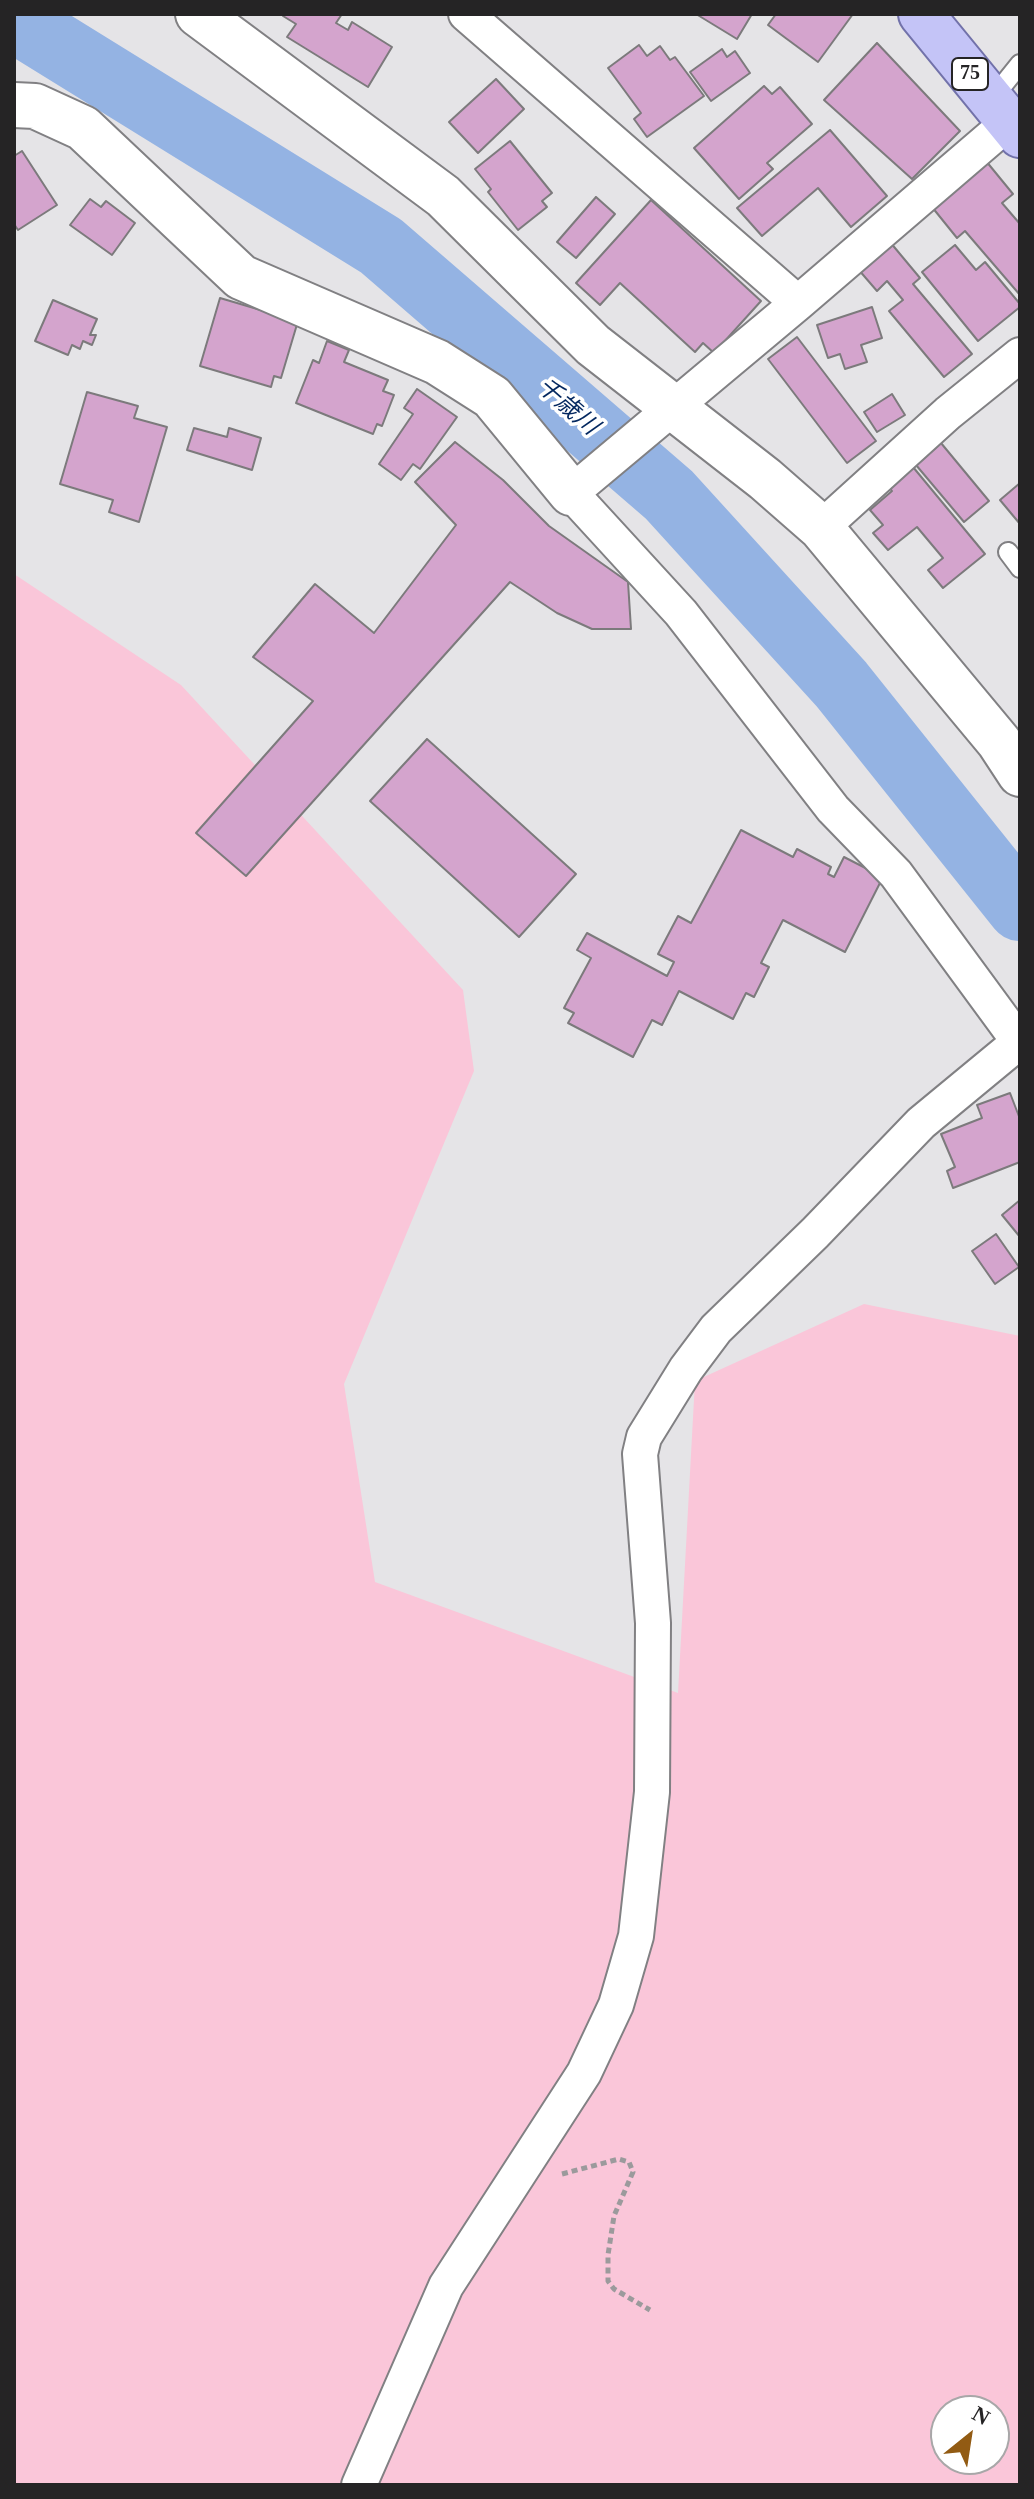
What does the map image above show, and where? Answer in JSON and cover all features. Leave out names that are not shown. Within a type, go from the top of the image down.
[{"type":"main road","name":"75","points":[[921,14],[1007,119]]},
{"type":"street","points":[[198,14],[443,196],[593,345],[667,412],[765,479],[821,528],[1009,750]]},
{"type":"street","points":[[466,14],[798,303]]},
{"type":"street","points":[[14,105],[35,106],[83,128],[241,277],[437,362],[492,397],[571,493],[681,613],[833,809],[896,874],[1019,1042],[921,1123],[815,1233],[716,1329],[686,1369],[644,1437],[640,1454],[653,1623],[652,1792],[636,1936],[616,2005],[584,2073],[446,2286],[359,2485]]},
{"type":"street","points":[[571,493],[798,303],[1007,119]]},
{"type":"street","points":[[821,528],[948,413],[1020,355]]},
{"type":"lane","points":[[1007,119],[1020,64]]},
{"type":"lane","points":[[1008,552],[1020,568]]},
{"type":"path","points":[[511,2187],[619,2159],[629,2162],[633,2172],[614,2216],[608,2281],[614,2289],[650,2310]]},
{"type":"shaded area","points":[[14,574],[181,685],[463,990],[474,1071],[344,1384],[375,1582],[678,1693],[695,1381],[864,1304],[1020,1336],[1020,2485],[14,2485]]},
{"type":"building","points":[[342,14],[336,23],[348,30],[352,22],[392,47],[368,87],[287,37],[296,24],[283,16]]},
{"type":"building","points":[[696,14],[752,14],[737,39]]},
{"type":"building","points":[[776,14],[853,14],[818,62],[768,25]]},
{"type":"building","points":[[877,43],[960,131],[912,179],[824,100]]},
{"type":"building","points":[[639,45],[647,56],[660,46],[670,60],[675,57],[704,96],[647,137],[634,119],[641,113],[608,68]]},
{"type":"building","points":[[722,49],[727,57],[735,51],[750,73],[711,101],[690,72]]},
{"type":"building","points":[[496,79],[524,109],[478,153],[449,122]]},
{"type":"building","points":[[764,86],[772,94],[780,87],[812,124],[767,163],[773,169],[739,199],[694,148]]},
{"type":"building","points":[[830,130],[887,196],[851,227],[818,188],[762,236],[737,208]]},
{"type":"building","points":[[510,141],[552,193],[542,201],[547,207],[518,230],[488,192],[491,189],[475,169]]},
{"type":"building","points":[[22,151],[57,205],[18,230],[14,224],[14,156]]},
{"type":"building","points":[[986,161],[1013,194],[1002,203],[1020,224],[1020,295],[965,231],[957,238],[932,207]]},
{"type":"building","points":[[596,197],[615,214],[576,258],[557,242]]},
{"type":"building","points":[[90,199],[101,207],[106,201],[135,223],[112,255],[70,225]]},
{"type":"building","points":[[651,200],[761,301],[714,353],[703,343],[695,352],[620,283],[600,305],[576,283]]},
{"type":"building","points":[[890,242],[920,278],[913,284],[972,354],[944,377],[889,311],[903,300],[887,281],[877,291],[858,269]]},
{"type":"building","points":[[955,245],[976,270],[985,262],[1020,304],[978,341],[922,272]]},
{"type":"building","points":[[220,298],[298,321],[281,378],[274,376],[271,387],[200,366]]},
{"type":"building","points":[[53,300],[97,319],[90,335],[96,335],[92,345],[83,341],[80,349],[72,345],[68,355],[35,341]]},
{"type":"building","points":[[872,307],[882,338],[861,345],[867,362],[845,369],[840,354],[828,358],[817,325]]},
{"type":"building","points":[[797,337],[876,441],[847,463],[768,359]]},
{"type":"building","points":[[327,341],[349,350],[344,362],[388,380],[383,391],[394,395],[382,426],[377,424],[373,434],[296,403],[313,360],[319,363]]},
{"type":"building","points":[[417,389],[457,417],[420,469],[413,464],[401,480],[379,464],[413,414],[404,408]]},
{"type":"building","points":[[87,392],[138,406],[134,418],[167,427],[139,522],[109,512],[113,500],[60,484]]},
{"type":"building","points":[[892,394],[905,415],[877,432],[864,412]]},
{"type":"building","points":[[194,428],[227,437],[229,428],[261,438],[252,470],[187,450]]},
{"type":"building","points":[[455,442],[503,480],[549,526],[628,582],[631,629],[592,629],[557,613],[510,582],[246,876],[196,833],[313,701],[253,657],[315,584],[374,633],[456,525],[415,482]]},
{"type":"building","points":[[941,443],[989,501],[964,522],[916,465]]},
{"type":"building","points":[[913,467],[985,554],[943,588],[928,570],[943,558],[917,527],[888,550],[873,533],[883,525],[870,510],[892,491],[889,487]]},
{"type":"building","points":[[1020,483],[1020,524],[1000,500]]},
{"type":"building","points":[[427,739],[576,874],[519,937],[370,801]]},
{"type":"building","points":[[741,830],[793,857],[797,849],[831,867],[828,874],[834,877],[844,857],[883,877],[845,952],[783,920],[761,963],[769,967],[754,997],[746,993],[733,1019],[679,991],[662,1025],[652,1020],[633,1057],[568,1023],[574,1013],[564,1008],[591,958],[577,950],[587,933],[667,976],[674,962],[658,954],[678,916],[691,923]]},
{"type":"building","points":[[1010,1093],[1020,1119],[1020,1162],[953,1188],[947,1171],[955,1167],[941,1134],[982,1118],[977,1105]]},
{"type":"building","points":[[1020,1200],[1020,1237],[1002,1215]]},
{"type":"building","points":[[996,1234],[1019,1267],[995,1284],[972,1251]]},
{"type":"waterway","name":"千歳川","points":[[14,19],[381,246],[669,495],[841,684],[1020,908]]}]
